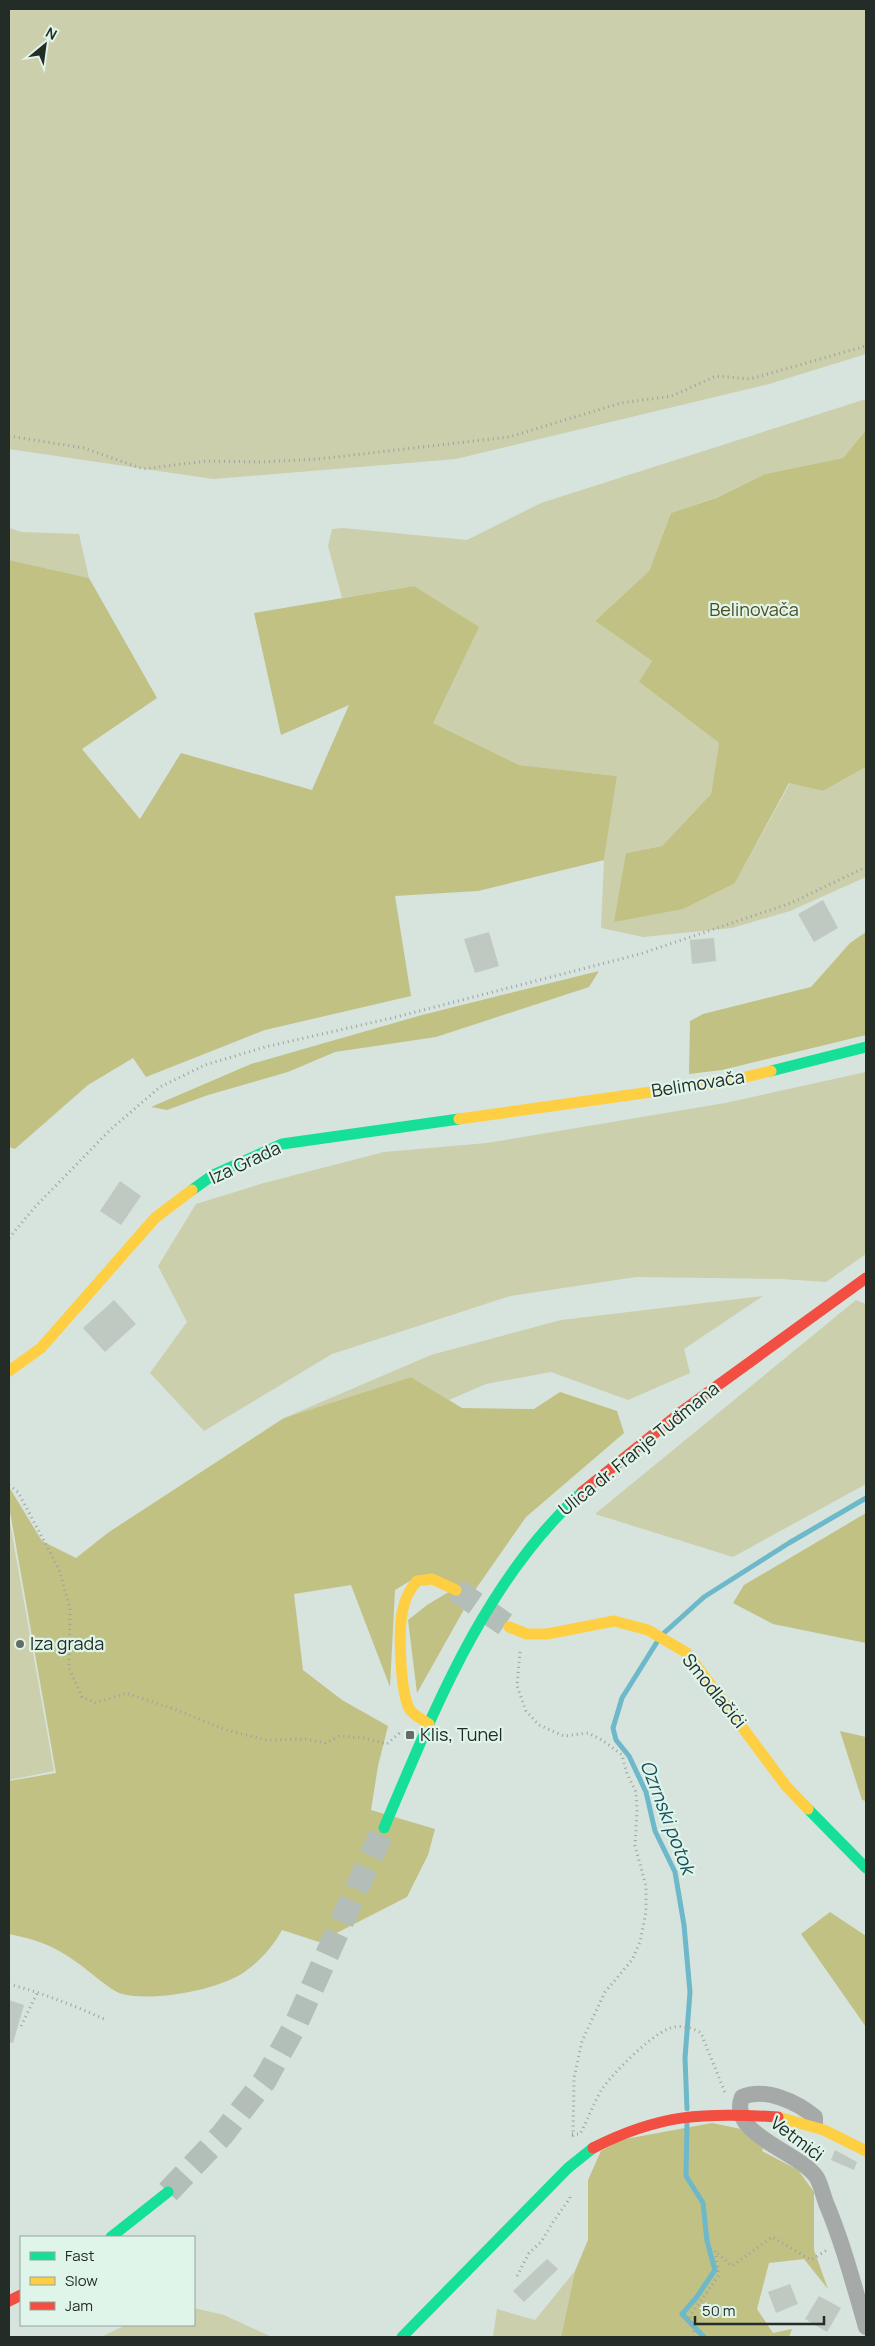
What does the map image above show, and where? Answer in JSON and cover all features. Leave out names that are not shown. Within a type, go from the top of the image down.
[{"type":"street","name":"Belimovača","points":[[527,1109],[729,1081],[866,1047]]},
{"type":"street","name":"Iza Grada","points":[[9,1371],[41,1348],[155,1218],[213,1175],[282,1144],[527,1109]]},
{"type":"street","name":"Ulica dr. Franje Tuđmana","points":[[384,1828],[429,1724],[469,1640],[524,1555],[561,1510],[612,1466],[706,1393],[866,1278]]},
{"type":"street","points":[[429,1724],[416,1716],[410,1709],[404,1694],[402,1609],[409,1590],[417,1580],[432,1579],[456,1590]]},
{"type":"street","name":"Smodlačići","points":[[510,1627],[527,1634],[547,1634],[614,1621],[648,1630],[686,1653],[734,1714],[786,1786],[866,1868]]},
{"type":"street","name":"Vetmići","points":[[815,2124],[815,2117],[806,2110],[790,2102],[764,2094],[752,2093],[742,2097],[739,2106],[742,2118],[752,2130],[816,2177],[840,2241],[866,2327]]},
{"type":"street","points":[[402,2337],[568,2168],[593,2148],[622,2131],[653,2121],[690,2115],[729,2112],[778,2117],[815,2124],[838,2134],[866,2151]]},
{"type":"street","points":[[112,2236],[168,2192]]},
{"type":"path","points":[[9,436],[84,448],[143,469],[207,461],[261,462],[318,459],[509,437],[621,403],[672,396],[716,376],[750,379],[866,346]]},
{"type":"path","points":[[9,1238],[34,1208],[110,1130],[160,1087],[205,1065],[266,1047],[392,1018],[640,954],[791,903],[866,867]]},
{"type":"path","points":[[9,1485],[18,1492],[59,1569],[70,1609],[69,1668],[82,1696],[96,1703],[126,1693],[177,1710],[226,1730],[266,1740],[307,1739],[325,1743],[340,1736],[364,1738],[387,1744],[416,1716]]},
{"type":"path","points":[[527,1634],[520,1642],[518,1686],[526,1711],[539,1725],[564,1736],[588,1733],[602,1740],[622,1755],[636,1792],[635,1846],[646,1886],[646,1912],[640,1942],[632,1960],[605,1992],[582,2041],[574,2078],[572,2134],[578,2160]]},
{"type":"path","points":[[9,1984],[38,1991],[104,2019]]},
{"type":"path","points":[[21,2026],[38,1991]]},
{"type":"path","points":[[572,2134],[580,2134],[601,2090],[620,2067],[668,2029],[678,2026],[695,2029],[701,2033],[729,2100],[739,2106]]},
{"type":"path","points":[[517,2276],[529,2253],[541,2242],[552,2222],[570,2198],[572,2184],[568,2168]]},
{"type":"path","points":[[695,2337],[690,2316],[719,2275],[715,2251],[732,2266],[772,2237],[811,2260],[840,2241]]},
{"type":"green space","points":[[9,9],[866,9],[866,354],[769,384],[456,459],[213,479],[9,449]]},
{"type":"green space","points":[[866,399],[866,430],[843,458],[765,474],[715,498],[671,513],[649,571],[595,621],[652,661],[640,683],[719,743],[711,794],[662,846],[626,853],[735,883],[790,783],[823,791],[866,767],[866,877],[790,911],[732,928],[643,937],[601,928],[604,860],[617,776],[519,765],[433,723],[414,586],[342,598],[328,546],[332,529],[343,528],[467,540],[541,503]]},
{"type":"green space","name":"Belinovača","points":[[866,430],[866,767],[823,791],[789,783],[735,883],[683,909],[614,922],[626,853],[662,846],[711,794],[719,743],[639,682],[652,661],[595,621],[649,571],[671,513],[716,498],[765,474],[843,458]]},
{"type":"green space","points":[[9,528],[22,532],[79,534],[89,578],[9,560]]},
{"type":"green space","points":[[9,560],[89,578],[157,698],[82,749],[140,819],[181,753],[312,790],[349,705],[281,735],[254,613],[414,586],[479,627],[433,723],[519,765],[617,776],[604,860],[478,891],[395,896],[411,996],[265,1030],[146,1077],[133,1058],[88,1085],[15,1149],[9,1147]]},
{"type":"green space","points":[[866,932],[866,1035],[722,1070],[689,1074],[690,1021],[703,1014],[811,987],[850,943]]},
{"type":"green space","points":[[599,971],[589,987],[436,1037],[335,1052],[288,1072],[208,1095],[167,1110],[151,1107],[251,1064],[422,1015]]},
{"type":"green space","points":[[866,1072],[866,1254],[826,1282],[782,1279],[636,1277],[510,1296],[332,1354],[204,1431],[150,1373],[187,1322],[158,1266],[196,1204],[264,1183],[384,1152],[487,1143],[725,1103]]},
{"type":"green space","points":[[763,1296],[684,1349],[690,1373],[628,1400],[551,1372],[486,1384],[449,1400],[411,1377],[284,1418],[431,1355],[561,1320]]},
{"type":"green space","points":[[856,1300],[866,1304],[866,1484],[733,1557],[595,1514]]},
{"type":"green space","points":[[411,1377],[462,1408],[534,1409],[560,1392],[617,1411],[624,1433],[526,1517],[475,1590],[417,1693],[408,1620],[427,1605],[457,1587],[415,1578],[395,1590],[390,1687],[351,1585],[294,1594],[303,1670],[342,1700],[388,1726],[378,1766],[371,1810],[435,1829],[428,1855],[407,1897],[319,1942],[282,1930],[262,1957],[236,1977],[205,1988],[169,1995],[135,1996],[122,1994],[56,1949],[34,1940],[9,1934],[9,1781],[56,1773],[9,1506],[9,1487],[42,1541],[76,1558],[109,1532],[284,1418]]},
{"type":"green space","points":[[866,1513],[866,1643],[773,1624],[733,1603],[744,1585]]},
{"type":"green space","name":"Iza grada","points":[[9,1517],[54,1771],[9,1780]]},
{"type":"green space","points":[[840,1731],[866,1737],[866,1801],[862,1800]]},
{"type":"green space","points":[[830,1912],[866,1936],[866,2027],[801,1934]]},
{"type":"green space","points":[[712,2123],[741,2129],[765,2144],[762,2151],[798,2170],[814,2192],[814,2250],[828,2289],[804,2259],[769,2263],[757,2309],[773,2333],[792,2329],[789,2337],[561,2337],[575,2271],[588,2240],[588,2180],[601,2151],[620,2140]]},
{"type":"green space","points":[[575,2271],[561,2337],[493,2337],[497,2309],[535,2320]]},
{"type":"green space","points":[[195,2308],[224,2315],[272,2337],[101,2337],[124,2326],[195,2326]]},
{"type":"building","points":[[823,900],[838,928],[814,942],[798,914]]},
{"type":"building","points":[[489,932],[499,966],[475,973],[464,939]]},
{"type":"building","points":[[714,938],[716,961],[692,964],[690,940]]},
{"type":"building","points":[[120,1181],[141,1196],[121,1225],[100,1211]]},
{"type":"building","points":[[114,1300],[136,1324],[105,1352],[83,1328]]},
{"type":"building","points":[[9,2000],[24,2005],[13,2043],[9,2042]]},
{"type":"building","points":[[835,2150],[857,2162],[854,2170],[831,2160]]},
{"type":"building","points":[[547,2259],[558,2269],[524,2302],[513,2291]]},
{"type":"building","points":[[790,2284],[798,2304],[776,2313],[768,2292]]},
{"type":"building","points":[[819,2296],[841,2308],[827,2332],[805,2319]]},
{"type":"waterway","name":"Ozrnski potok","points":[[664,1633],[704,1597],[789,1543],[866,1498]]},
{"type":"waterway","name":"Ozrnski potok","points":[[657,1642],[622,1698],[613,1728],[616,1740],[629,1756],[646,1792],[655,1831],[675,1872],[684,1925],[690,1992],[685,2058],[687,2109]]},
{"type":"waterway","name":"Ozrnski potok","points":[[687,2122],[686,2176],[703,2203],[707,2241],[715,2270],[696,2298],[682,2314],[704,2337]]},
{"type":"tunnel","points":[[456,1590],[509,1627]]},
{"type":"tunnel","points":[[168,2192],[222,2135],[265,2080],[296,2024],[384,1828]]},
{"type":"traffic: fast","points":[[771,1071],[866,1047]]},
{"type":"traffic: fast","points":[[192,1190],[213,1175],[282,1144],[459,1119]]},
{"type":"traffic: fast","points":[[384,1828],[443,1693],[465,1649],[490,1606],[517,1566],[547,1527],[582,1492]]},
{"type":"traffic: fast","points":[[808,1809],[866,1868]]},
{"type":"traffic: fast","points":[[402,2337],[568,2168],[593,2148]]},
{"type":"traffic: fast","points":[[112,2236],[168,2192]]},
{"type":"traffic: slow","points":[[459,1119],[729,1081],[771,1071]]},
{"type":"traffic: slow","points":[[9,1371],[41,1348],[155,1218],[192,1190]]},
{"type":"traffic: slow","points":[[429,1724],[412,1712],[407,1702],[402,1676],[401,1618],[408,1594],[417,1581],[432,1579],[456,1590]]},
{"type":"traffic: slow","points":[[509,1627],[527,1634],[547,1634],[614,1621],[648,1630],[687,1653],[786,1786],[808,1809]]},
{"type":"traffic: slow","points":[[778,2117],[824,2130],[866,2151]]},
{"type":"traffic: jam","points":[[582,1492],[681,1412],[866,1278]]},
{"type":"traffic: jam","points":[[593,2148],[639,2128],[683,2118],[728,2115],[778,2117]]},
{"type":"traffic: jam","points":[[9,2301],[20,2296]]},
{"type":"place","name":"Iza grada","points":[[20,1644]]},
{"type":"place","name":"Klis, Tunel","points":[[410,1735]]}]
